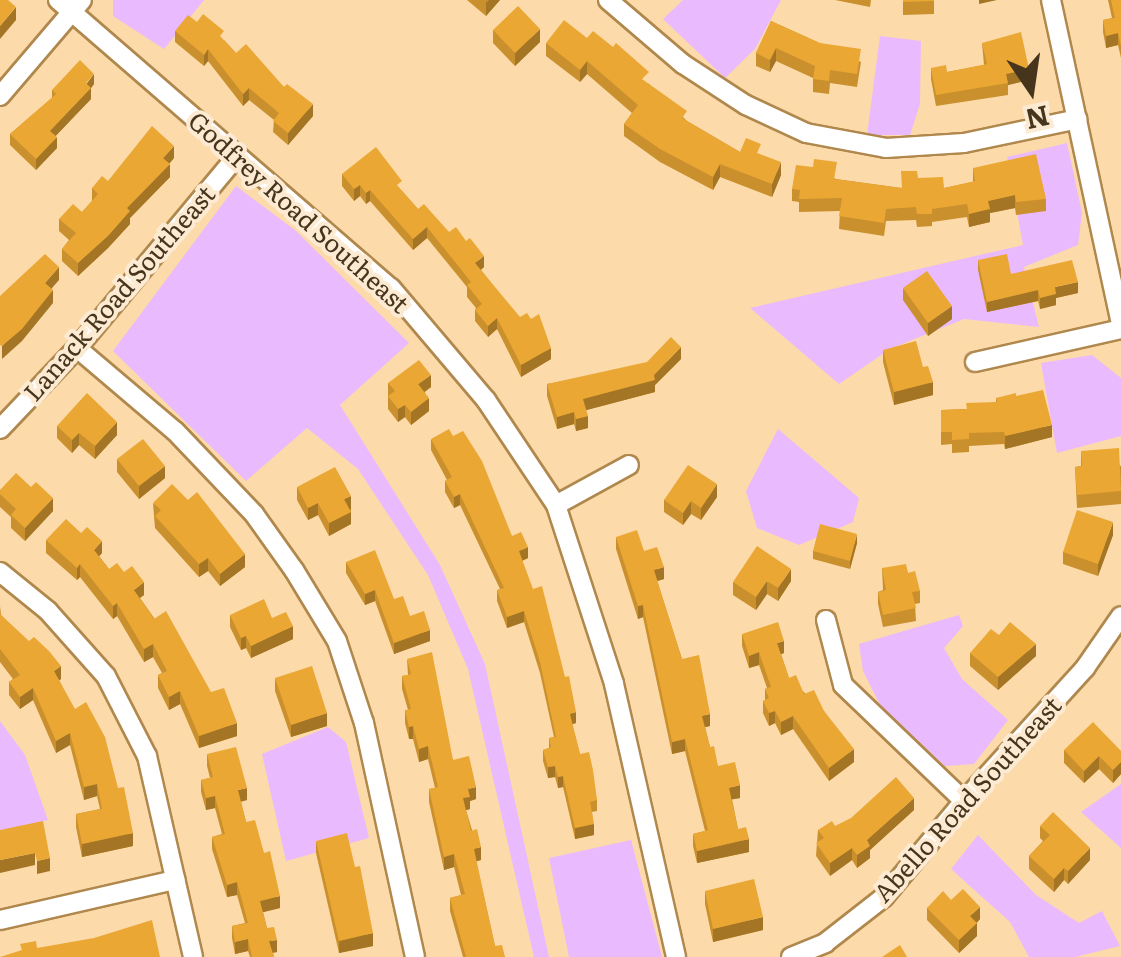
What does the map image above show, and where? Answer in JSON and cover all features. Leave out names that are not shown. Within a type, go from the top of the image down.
[{"type":"street","points":[[608,0],[683,64],[746,105],[806,132],[886,148],[964,143],[1078,119]]},
{"type":"street","points":[[975,362],[1121,326],[1051,0]]},
{"type":"street","points":[[0,96],[71,4]]},
{"type":"street","name":"Godfrey Road Southeast","points":[[71,4],[238,156],[392,288],[486,400],[556,505],[614,684],[676,957]]},
{"type":"street","name":"Lanack Road Southeast","points":[[0,430],[77,348],[238,156]]},
{"type":"street","points":[[77,348],[175,431],[254,514],[294,570],[337,642],[364,722],[416,957]]},
{"type":"street","points":[[556,505],[628,465]]},
{"type":"street","points":[[0,572],[48,611],[106,676],[147,756],[193,957]]},
{"type":"street","name":"Abello Road Southeast","points":[[791,957],[825,943],[884,898],[964,801],[1085,668],[1121,616]]},
{"type":"street","points":[[826,620],[843,685],[868,714],[964,801]]},
{"type":"street","points":[[0,920],[175,880]]},
{"type":"shaded area","points":[[113,0],[204,0],[164,49],[113,16]]},
{"type":"shaded area","points":[[683,0],[781,0],[755,49],[725,78],[663,19]]},
{"type":"shaded area","points":[[880,36],[921,41],[920,104],[910,135],[867,135]]},
{"type":"shaded area","points":[[1067,143],[1082,213],[1078,245],[1024,267],[1039,327],[964,319],[890,349],[839,384],[750,308],[1023,245],[1007,157]]},
{"type":"shaded area","points":[[236,186],[295,230],[409,343],[340,405],[440,565],[485,664],[549,957],[534,957],[468,669],[428,575],[358,469],[307,428],[246,481],[113,351]]},
{"type":"shaded area","points":[[1092,355],[1121,378],[1121,436],[1057,453],[1041,363]]},
{"type":"shaded area","points":[[778,429],[859,498],[853,522],[799,545],[757,528],[746,491]]},
{"type":"shaded area","points":[[959,615],[963,626],[944,648],[962,679],[1008,720],[974,764],[945,766],[880,705],[863,671],[859,644]]},
{"type":"shaded area","points":[[0,721],[25,755],[48,820],[0,833]]},
{"type":"shaded area","points":[[328,727],[346,742],[369,838],[286,861],[262,754]]},
{"type":"shaded area","points":[[1121,784],[1121,848],[1081,812]]},
{"type":"shaded area","points":[[978,835],[1036,895],[1079,923],[1102,911],[1120,946],[1075,957],[1029,957],[1010,922],[951,869]]},
{"type":"shaded area","points":[[631,840],[662,957],[569,957],[549,858]]},
{"type":"building","points":[[0,0],[8,0],[16,7],[0,26]]},
{"type":"building","points":[[1111,0],[1121,0],[1121,46],[1118,33],[1106,36],[1103,20],[1115,18]]},
{"type":"building","points":[[518,6],[540,29],[515,53],[493,30]]},
{"type":"building","points":[[203,14],[224,31],[220,36],[236,53],[246,44],[284,87],[287,84],[313,104],[288,133],[273,121],[279,113],[249,88],[243,94],[208,49],[204,55],[175,31],[188,15],[197,22]]},
{"type":"building","points":[[564,20],[587,38],[593,31],[613,47],[616,43],[649,72],[642,79],[687,111],[682,118],[740,152],[746,138],[761,144],[757,153],[781,162],[772,184],[720,164],[713,177],[660,149],[624,124],[638,105],[587,61],[580,70],[546,43]]},
{"type":"building","points":[[771,21],[820,43],[861,49],[857,74],[830,70],[829,81],[813,79],[815,66],[776,48],[770,60],[756,53]]},
{"type":"building","points":[[1021,32],[1029,69],[1006,74],[1008,83],[936,95],[931,68],[946,65],[947,72],[987,64],[982,43]]},
{"type":"building","points":[[80,60],[94,74],[86,83],[91,88],[50,131],[57,137],[36,159],[10,134],[56,94],[52,90]]},
{"type":"building","points":[[152,126],[174,146],[163,158],[170,164],[127,208],[130,211],[108,236],[78,263],[62,249],[76,233],[59,219],[73,204],[82,212],[98,194],[92,188],[102,176],[108,181]]},
{"type":"building","points":[[376,147],[402,181],[397,185],[418,209],[424,204],[449,232],[456,227],[466,241],[470,238],[484,256],[475,263],[520,317],[527,313],[531,319],[539,314],[551,348],[521,365],[497,318],[488,326],[475,310],[482,304],[467,285],[471,282],[427,227],[413,239],[370,190],[366,193],[360,185],[354,189],[342,174]]},
{"type":"building","points":[[1036,154],[1046,199],[1016,202],[1015,195],[988,201],[990,209],[969,214],[967,204],[932,209],[932,214],[917,214],[916,207],[886,209],[884,223],[839,216],[842,198],[799,199],[800,190],[792,189],[796,165],[813,167],[814,159],[837,162],[834,179],[902,188],[901,171],[917,171],[918,178],[943,177],[944,188],[975,181],[973,168]]},
{"type":"building","points":[[45,254],[59,267],[45,283],[53,290],[22,329],[2,346],[0,296]]},
{"type":"building","points":[[1007,254],[1011,274],[1072,260],[1078,282],[1055,287],[1056,294],[1040,298],[1038,290],[987,302],[978,260]]},
{"type":"building","points":[[927,271],[952,306],[928,323],[903,288]]},
{"type":"building","points":[[671,337],[681,347],[654,375],[655,380],[583,399],[588,416],[576,419],[574,412],[557,417],[547,384],[647,362]]},
{"type":"building","points":[[916,341],[923,367],[928,366],[933,382],[894,392],[883,350]]},
{"type":"building","points":[[419,360],[431,375],[418,384],[429,398],[411,412],[405,405],[398,409],[388,396],[395,391],[388,383]]},
{"type":"building","points":[[1043,390],[1052,425],[1005,436],[1004,432],[969,433],[969,439],[952,440],[952,432],[941,432],[941,410],[967,409],[966,403],[997,402],[996,398]]},
{"type":"building","points":[[87,393],[117,422],[95,446],[79,433],[72,440],[57,426]]},
{"type":"building","points":[[449,429],[453,436],[463,431],[482,461],[512,536],[521,532],[528,547],[519,551],[533,589],[542,586],[565,677],[569,676],[576,712],[570,714],[580,754],[589,752],[597,800],[590,802],[594,824],[575,828],[563,776],[558,777],[555,766],[548,767],[543,750],[551,747],[549,738],[556,737],[540,662],[524,611],[507,617],[497,590],[504,588],[460,494],[454,497],[445,481],[452,477],[431,439]]},
{"type":"building","points":[[143,439],[165,466],[139,486],[117,459]]},
{"type":"building","points":[[1119,448],[1121,491],[1077,495],[1075,467],[1082,466],[1081,451]]},
{"type":"building","points":[[688,465],[717,484],[701,508],[691,501],[683,513],[664,500]]},
{"type":"building","points":[[335,467],[351,496],[344,499],[351,512],[329,523],[318,503],[308,508],[297,487]]},
{"type":"building","points":[[16,473],[31,487],[36,482],[53,498],[25,528],[11,515],[16,509],[0,494]]},
{"type":"building","points":[[172,484],[188,500],[197,492],[245,554],[220,574],[208,558],[199,564],[155,516],[161,510],[153,503]]},
{"type":"building","points":[[1077,510],[1113,522],[1098,564],[1063,552]]},
{"type":"building","points":[[66,519],[81,533],[87,527],[102,541],[94,550],[109,569],[117,563],[124,572],[132,566],[144,582],[134,590],[154,619],[166,611],[211,692],[224,688],[237,723],[199,736],[180,691],[169,697],[158,675],[167,671],[153,644],[144,649],[117,603],[113,606],[80,564],[77,568],[46,540]]},
{"type":"building","points":[[820,524],[857,534],[850,561],[813,551]]},
{"type":"building","points":[[637,530],[644,551],[657,547],[664,567],[654,570],[682,659],[699,655],[710,714],[702,716],[710,747],[714,746],[718,766],[735,762],[740,785],[729,788],[738,829],[746,827],[749,839],[697,851],[693,834],[708,830],[685,739],[672,742],[643,605],[638,606],[616,537]]},
{"type":"building","points":[[757,546],[791,569],[778,588],[767,581],[756,597],[733,582]]},
{"type":"building","points":[[375,550],[394,599],[403,596],[410,616],[424,611],[430,630],[394,643],[375,590],[365,594],[346,562]]},
{"type":"building","points":[[906,564],[908,573],[915,571],[920,591],[912,592],[916,608],[883,615],[878,592],[886,590],[882,568]]},
{"type":"building","points":[[264,599],[272,618],[286,612],[293,626],[251,646],[246,636],[241,638],[230,615]]},
{"type":"building","points":[[0,614],[29,641],[34,637],[61,666],[54,671],[75,709],[86,702],[105,737],[118,788],[124,787],[133,833],[82,844],[76,814],[102,809],[97,784],[84,787],[70,733],[56,741],[33,688],[20,697],[9,682],[20,675],[0,649]]},
{"type":"building","points":[[778,622],[784,641],[777,643],[789,678],[796,675],[804,694],[814,690],[824,711],[854,749],[829,768],[793,716],[781,722],[775,711],[769,713],[763,701],[769,698],[765,689],[771,687],[759,652],[749,656],[742,634]]},
{"type":"building","points":[[1010,622],[1036,644],[998,677],[970,653],[991,629],[999,635]]},
{"type":"building","points":[[432,652],[453,760],[469,756],[476,787],[468,789],[470,797],[463,798],[471,831],[477,829],[481,847],[474,849],[495,946],[502,945],[505,957],[466,957],[450,898],[465,894],[454,854],[444,857],[429,789],[438,787],[428,746],[419,749],[413,726],[409,727],[405,710],[411,709],[402,676],[411,674],[407,659]]},
{"type":"building","points":[[312,666],[327,713],[291,725],[275,678]]},
{"type":"building","points":[[1093,722],[1121,751],[1121,762],[1113,770],[1099,756],[1084,771],[1064,750]]},
{"type":"building","points":[[236,747],[247,788],[238,790],[246,822],[255,820],[264,853],[270,851],[280,896],[260,901],[267,928],[274,927],[277,940],[269,941],[274,957],[252,957],[248,939],[235,942],[232,926],[248,923],[237,882],[227,885],[212,837],[225,834],[215,796],[206,798],[201,780],[213,777],[207,754]]},
{"type":"building","points":[[896,777],[914,798],[867,840],[870,846],[857,855],[852,848],[830,863],[816,843],[824,838],[818,830],[832,821],[835,826],[851,818]]},
{"type":"building","points":[[1053,812],[1090,848],[1068,871],[1064,868],[1054,879],[1029,856],[1050,835],[1040,826]]},
{"type":"building","points":[[43,821],[50,858],[37,861],[35,853],[0,860],[0,830]]},
{"type":"building","points":[[347,833],[355,867],[360,866],[373,933],[339,941],[316,841]]},
{"type":"building","points":[[754,879],[763,917],[713,929],[705,891]]},
{"type":"building","points":[[963,889],[980,907],[970,916],[977,923],[959,940],[927,908],[943,891],[951,900]]},
{"type":"building","points":[[152,920],[160,957],[0,957],[22,950],[20,944],[36,941],[37,948],[94,938]]},
{"type":"building","points":[[900,945],[907,957],[882,957]]}]
